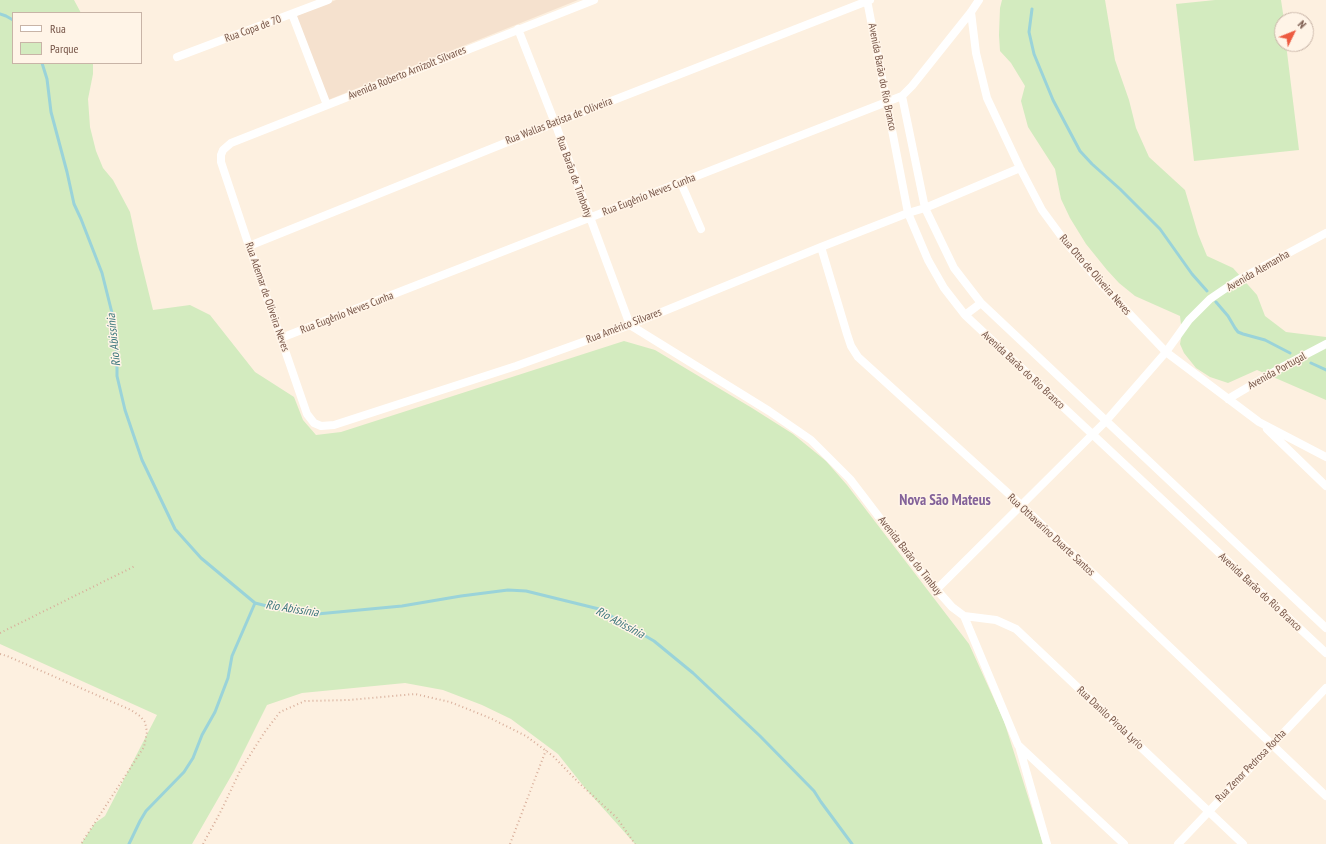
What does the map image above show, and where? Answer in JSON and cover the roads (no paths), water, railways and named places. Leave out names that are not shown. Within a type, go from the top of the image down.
[{"type":"street","points":[[303,0],[306,9]]},
{"type":"street","name":"Rua Copa de 70","points":[[177,57],[328,0]]},
{"type":"street","name":"Avenida Roberto Arnizolt Silvares","points":[[223,150],[231,143],[594,0]]},
{"type":"street","name":"Avenida Barão do Rio Branco","points":[[868,0],[908,213],[928,260],[944,288],[965,315],[1326,653]]},
{"type":"street","name":"Rua Wallas Batista de Oliveira","points":[[248,246],[868,0]]},
{"type":"street","name":"Rua Eugênio Neves Cunha","points":[[281,338],[902,96],[912,86],[979,0]]},
{"type":"street","name":"Rua Otto de Oliveira Neves","points":[[971,12],[976,54],[987,98],[1020,168],[1042,210],[1068,244],[1104,287],[1166,352],[1260,422],[1326,457]]},
{"type":"street","points":[[292,14],[327,105]]},
{"type":"street","name":"Rua Barão de Timbohy","points":[[518,29],[555,123],[630,325]]},
{"type":"street","name":"Avenida Barão do Rio Branco","points":[[902,96],[925,208],[954,268],[981,303],[1326,628]]},
{"type":"street","name":"Rua Ademar de Oliveira Neves","points":[[223,150],[220,155],[221,162],[248,246],[307,414],[314,423],[321,426],[334,425]]},
{"type":"street","name":"Rua Américo Silvares","points":[[334,425],[516,366],[630,325],[821,247],[908,213],[925,208],[1020,168]]},
{"type":"street","points":[[681,183],[701,229]]},
{"type":"street","name":"Avenida Alemanha","points":[[936,590],[1106,421],[1166,352],[1189,320],[1210,299],[1238,280],[1326,233]]},
{"type":"street","name":"Rua Othavarino Duarte Santos","points":[[821,247],[851,346],[858,357],[1021,506],[1326,796]]},
{"type":"street","points":[[965,315],[981,303]]},
{"type":"street","name":"Avenida Barão do Timbuy","points":[[630,325],[769,411],[811,440],[850,479],[921,572],[952,607],[964,616],[1018,745],[1119,842]]},
{"type":"street","name":"Avenida Portugal","points":[[1228,399],[1284,366],[1326,344]]},
{"type":"street","points":[[1260,422],[1326,486]]},
{"type":"street","name":"Rua Danilo Pirola Lyrio","points":[[964,616],[996,620],[1016,629],[1242,844]]},
{"type":"street","name":"Rua Zenor Pedrosa Rocha","points":[[1178,844],[1326,688]]},
{"type":"street","points":[[1018,745],[1047,844]]},
{"type":"waterway","points":[[1032,9],[1029,32],[1034,54],[1053,100],[1080,151],[1160,229],[1192,274],[1207,291]]},
{"type":"waterway","name":"Rio Abissínia","points":[[0,14],[12,19]]},
{"type":"waterway","name":"Rio Abissínia","points":[[42,64],[47,79],[51,112],[74,204],[102,273],[113,317],[117,353],[117,376],[125,410],[142,460],[175,529],[201,558],[255,603],[279,609],[317,614],[402,606],[508,590],[526,591],[599,609],[654,641],[693,673],[760,736],[814,791],[852,844]]},
{"type":"waterway","points":[[1216,302],[1228,316],[1238,332],[1265,340],[1290,353]]},
{"type":"waterway","points":[[1311,363],[1326,370]]},
{"type":"waterway","points":[[129,844],[146,811],[184,772],[193,758],[202,735],[215,712],[228,678],[232,656],[255,603]]},
{"type":"district","name":"Nova São Mateus","points":[[945,501]]}]
